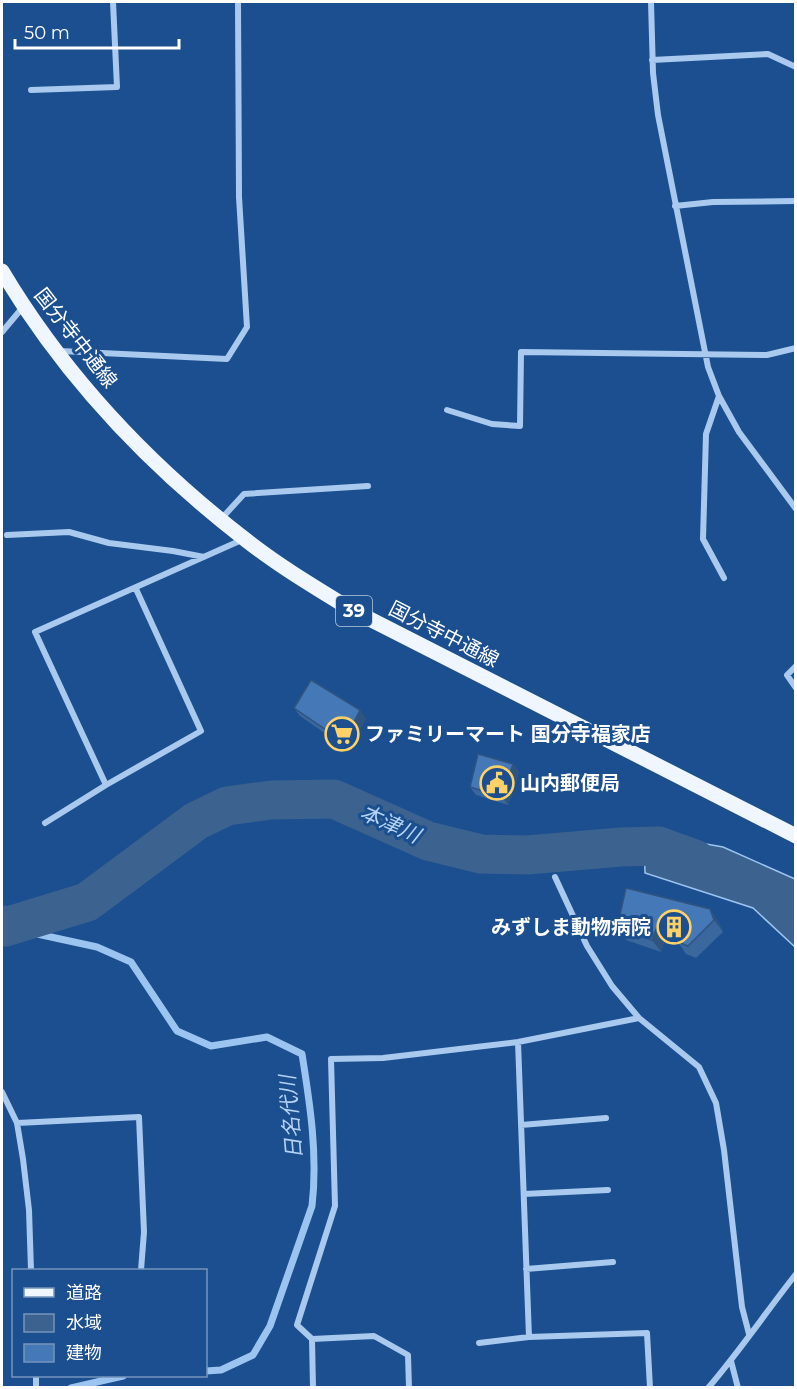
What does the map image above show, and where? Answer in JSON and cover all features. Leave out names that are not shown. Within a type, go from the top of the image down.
[{"type":"main road","name":"国分寺中通線","points":[[2,271],[23,307],[75,377],[160,466],[245,539],[293,574],[352,610],[795,836]]},
{"type":"street","points":[[31,90],[117,87],[113,2]]},
{"type":"street","points":[[56,351],[227,359],[247,327],[239,197],[238,2]]},
{"type":"street","points":[[651,2],[652,60],[658,115],[706,355],[718,396],[739,432],[795,509]]},
{"type":"street","points":[[652,60],[768,54],[795,67]]},
{"type":"street","points":[[675,206],[713,202],[795,201]]},
{"type":"street","points":[[2,332],[23,307]]},
{"type":"street","points":[[447,410],[492,424],[520,426],[521,352],[767,355],[795,348]]},
{"type":"street","points":[[718,396],[706,434],[703,538],[724,578]]},
{"type":"street","points":[[221,519],[244,494],[368,486]]},
{"type":"street","points":[[7,535],[69,532],[109,543],[205,557]]},
{"type":"street","points":[[106,785],[35,632],[245,539]]},
{"type":"street","points":[[45,824],[106,785],[201,731],[136,588]]},
{"type":"street","points":[[795,666],[787,675],[795,688]]},
{"type":"street","points":[[555,877],[587,946],[612,987],[639,1018],[699,1066],[716,1103],[724,1150],[742,1307],[749,1334]]},
{"type":"street","points":[[410,1388],[408,1355],[374,1336],[312,1339],[297,1325],[335,1206],[331,1059],[384,1058],[518,1042],[639,1018]]},
{"type":"street","points":[[518,1042],[529,1337]]},
{"type":"street","points":[[2,1092],[17,1123],[29,1210],[31,1269]]},
{"type":"street","points":[[17,1123],[139,1117],[144,1232],[141,1269]]},
{"type":"street","points":[[521,1125],[606,1118]]},
{"type":"street","points":[[524,1194],[608,1190]]},
{"type":"street","points":[[526,1269],[613,1262]]},
{"type":"street","points":[[708,1388],[731,1361],[795,1274]]},
{"type":"street","points":[[479,1343],[529,1337],[647,1333],[650,1388]]},
{"type":"street","points":[[312,1339],[313,1388]]},
{"type":"street","points":[[731,1361],[738,1388]]},
{"type":"street","points":[[36,1377],[36,1388]]},
{"type":"water","points":[[644,833],[723,847],[795,879],[795,947],[753,908],[645,873]]},
{"type":"building","name":"ファミリーマート 国分寺福家店","points":[[311,680],[360,710],[344,742],[294,708]]},
{"type":"building","points":[[478,754],[513,764],[502,797],[470,787]]},
{"type":"building","name":"みずしま動物病院","points":[[626,888],[710,909],[714,920],[688,946],[678,942],[677,935],[657,927],[652,940],[617,928]]},
{"type":"waterway","name":"本津川","points":[[2,925],[5,927],[87,902],[196,821],[227,806],[271,800],[334,799],[428,841],[481,854],[527,855],[659,846],[695,859]]},
{"type":"waterway","name":"日名代川","points":[[5,927],[97,947],[131,962],[177,1031],[211,1046],[267,1037],[302,1054],[314,1149],[312,1206],[270,1326],[253,1355],[221,1370],[207,1371]]},
{"type":"waterway","name":"日名代川","points":[[71,1388],[119,1377]]},
{"type":"place","name":"ファミリーマート 国分寺福家店","points":[[342,734]]},
{"type":"place","name":"山内郵便局","points":[[497,783]]},
{"type":"place","name":"みずしま動物病院","points":[[674,927]]}]
